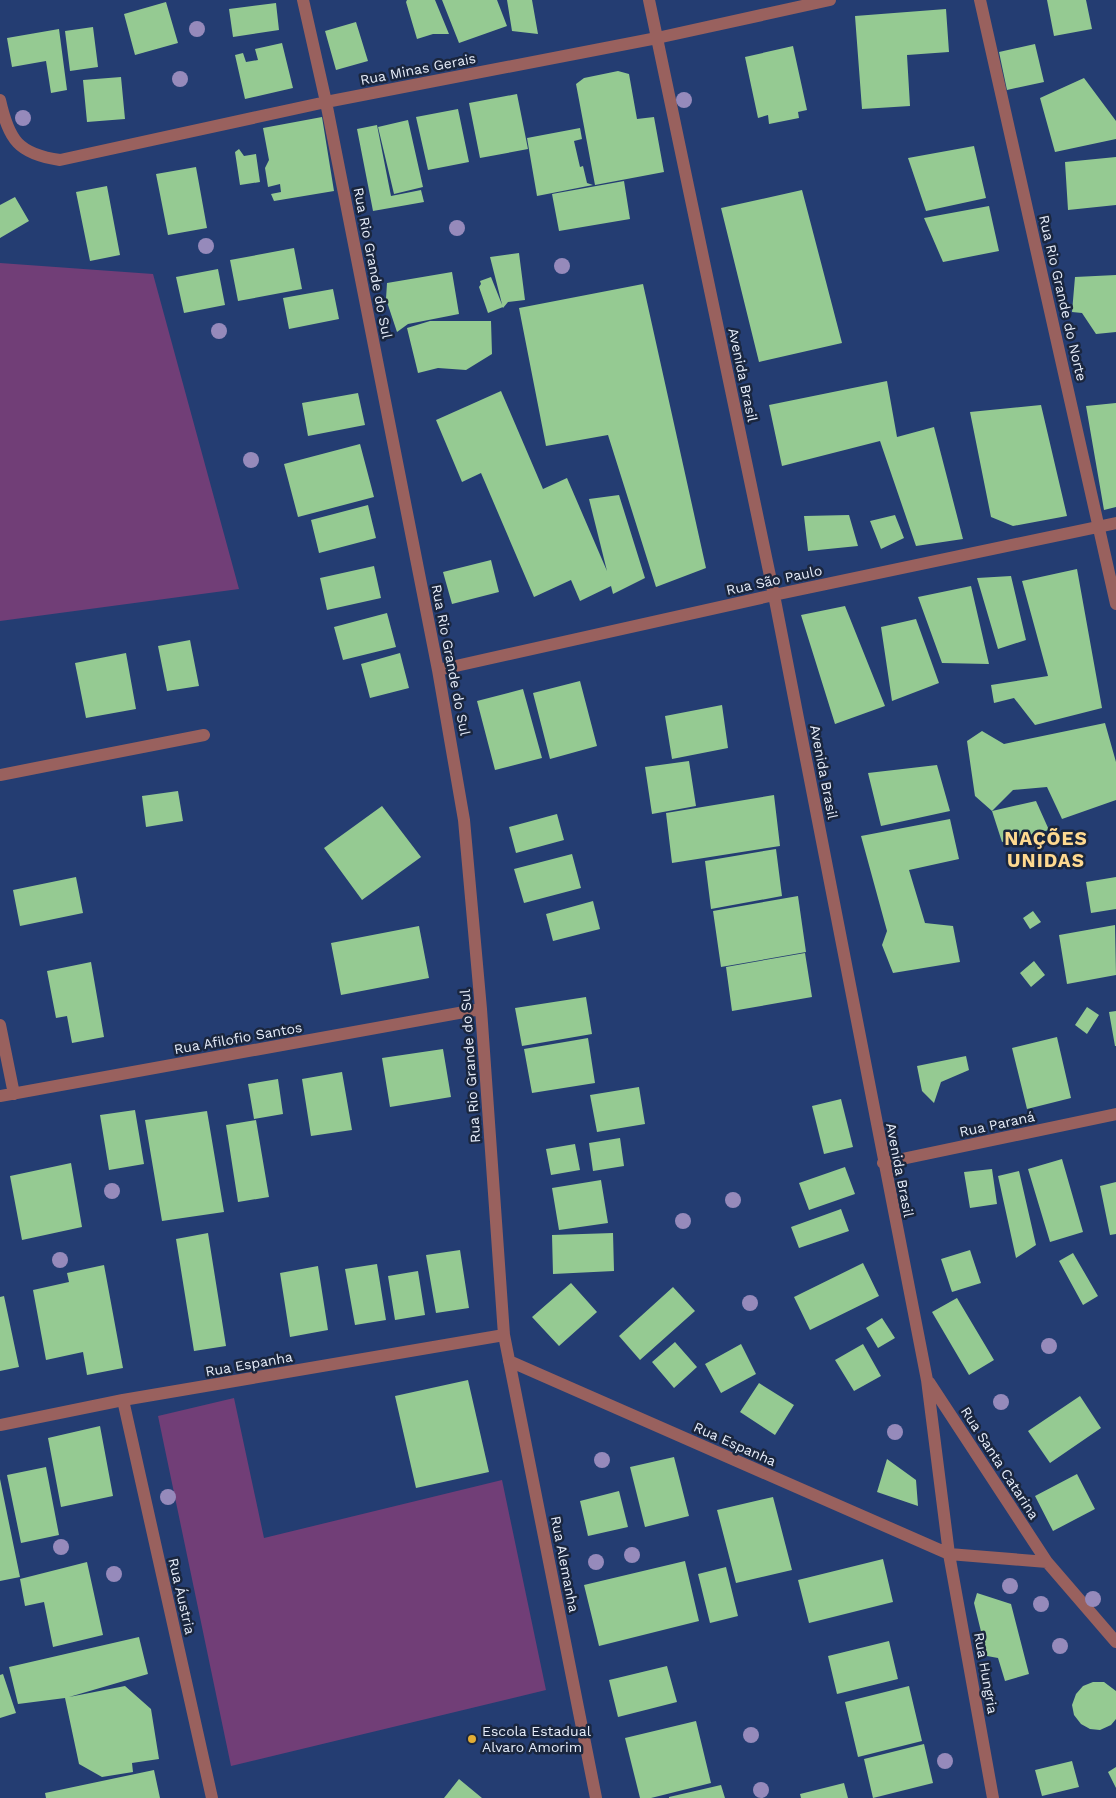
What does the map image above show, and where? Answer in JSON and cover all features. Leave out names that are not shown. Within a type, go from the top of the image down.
[{"type":"street","name":"Rua Rio Grande do Sul","points":[[303,0],[326,102],[438,670],[464,820],[481,1009],[504,1335]]},
{"type":"street","name":"Avenida Brasil","points":[[649,0],[774,595],[927,1380],[949,1554]]},
{"type":"street","name":"Rua Minas Gerais","points":[[0,100],[4,120],[16,143],[37,157],[60,160],[326,102],[657,38],[830,0]]},
{"type":"street","name":"Rua Rio Grande do Norte","points":[[980,0],[1100,526],[1116,604]]},
{"type":"street","name":"Rua São Paulo","points":[[438,670],[774,595],[1116,523]]},
{"type":"street","points":[[0,775],[204,735]]},
{"type":"street","name":"Rua Afilofio Santos","points":[[0,1096],[481,1009]]},
{"type":"street","points":[[0,1025],[14,1094]]},
{"type":"street","name":"Rua Paraná","points":[[884,1163],[1116,1114]]},
{"type":"street","name":"Rua Alemanha","points":[[504,1335],[596,1798]]},
{"type":"street","name":"Rua Espanha","points":[[0,1425],[123,1400],[504,1335]]},
{"type":"street","name":"Rua Espanha","points":[[509,1361],[949,1554]]},
{"type":"street","name":"Rua Santa Catarina","points":[[927,1380],[1047,1562],[1116,1642]]},
{"type":"street","name":"Rua Áustria","points":[[123,1400],[212,1798]]},
{"type":"street","points":[[949,1554],[1047,1562]]},
{"type":"street","name":"Rua Hungria","points":[[949,1554],[993,1798]]},
{"type":"shaded area","points":[[0,263],[153,274],[239,589],[0,621]]},
{"type":"shaded area","points":[[234,1398],[264,1538],[502,1480],[546,1690],[231,1766],[158,1416]]},
{"type":"building","points":[[407,0],[435,0],[449,34],[433,34],[417,39]]},
{"type":"building","points":[[442,0],[497,0],[507,26],[459,43]]},
{"type":"building","points":[[507,0],[532,0],[538,34],[512,31]]},
{"type":"building","points":[[1047,0],[1086,0],[1092,29],[1054,36]]},
{"type":"building","points":[[166,2],[178,43],[135,55],[124,14]]},
{"type":"building","points":[[276,3],[279,30],[233,37],[229,9]]},
{"type":"building","points":[[946,9],[949,52],[907,55],[910,106],[862,109],[855,16]]},
{"type":"building","points":[[356,22],[368,61],[336,70],[325,31]]},
{"type":"building","points":[[93,27],[98,67],[70,71],[65,31]]},
{"type":"building","points":[[59,29],[67,90],[51,93],[46,61],[12,67],[7,38]]},
{"type":"building","points":[[282,43],[293,88],[245,99],[235,55],[243,53],[246,62],[258,60],[255,49]]},
{"type":"building","points":[[1035,44],[1044,82],[1007,90],[999,52]]},
{"type":"building","points":[[793,46],[807,110],[798,112],[799,118],[769,124],[768,115],[758,118],[745,57]]},
{"type":"building","points":[[618,71],[629,74],[637,119],[654,117],[664,172],[595,185],[576,84],[584,78]]},
{"type":"building","points":[[121,77],[125,119],[87,122],[83,80]]},
{"type":"building","points":[[1084,78],[1116,121],[1116,139],[1055,152],[1040,98]]},
{"type":"building","points":[[517,94],[528,149],[480,158],[469,103]]},
{"type":"building","points":[[458,109],[469,162],[428,170],[416,117]]},
{"type":"building","points":[[322,117],[334,191],[274,201],[271,194],[281,192],[280,184],[268,187],[265,168],[269,160],[263,128]]},
{"type":"building","points":[[408,120],[423,187],[394,194],[378,127]]},
{"type":"building","points":[[377,125],[391,196],[421,190],[424,202],[373,211],[357,129]]},
{"type":"building","points":[[580,128],[582,139],[574,141],[580,167],[583,166],[587,183],[593,185],[537,196],[527,138]]},
{"type":"building","points":[[974,146],[986,198],[926,211],[908,158]]},
{"type":"building","points":[[239,149],[244,156],[256,154],[260,182],[240,185],[235,152]]},
{"type":"building","points":[[1116,157],[1116,205],[1068,210],[1065,162]]},
{"type":"building","points":[[196,167],[207,228],[168,235],[156,174]]},
{"type":"building","points":[[624,181],[630,219],[559,231],[552,194]]},
{"type":"building","points":[[107,186],[120,255],[90,261],[76,192]]},
{"type":"building","points":[[802,190],[842,343],[759,362],[721,208]]},
{"type":"building","points":[[15,197],[29,221],[0,238],[0,205]]},
{"type":"building","points":[[989,206],[999,251],[943,262],[924,218]]},
{"type":"building","points":[[294,248],[302,289],[238,301],[230,260]]},
{"type":"building","points":[[519,253],[525,300],[508,302],[503,308],[490,257]]},
{"type":"building","points":[[218,269],[225,305],[184,313],[176,277]]},
{"type":"building","points":[[452,272],[459,314],[408,324],[397,332],[386,299],[387,283]]},
{"type":"building","points":[[1116,275],[1116,332],[1096,334],[1082,313],[1072,312],[1075,277]]},
{"type":"building","points":[[491,277],[503,307],[488,313],[479,287],[480,281]]},
{"type":"building","points":[[643,284],[706,568],[656,587],[608,435],[546,446],[519,308]]},
{"type":"building","points":[[333,289],[339,319],[289,329],[283,298]]},
{"type":"building","points":[[430,321],[491,321],[492,354],[466,370],[438,368],[418,373],[407,328]]},
{"type":"building","points":[[887,381],[897,437],[934,427],[963,539],[916,546],[880,441],[782,466],[769,405]]},
{"type":"building","points":[[501,391],[543,489],[567,478],[607,571],[589,499],[619,495],[645,578],[613,594],[611,586],[580,601],[571,580],[534,597],[481,473],[462,482],[436,420]]},
{"type":"building","points":[[358,393],[365,425],[308,436],[302,403]]},
{"type":"building","points":[[1116,403],[1116,507],[1104,510],[1086,406]]},
{"type":"building","points":[[1041,405],[1067,516],[1013,526],[991,517],[970,412]]},
{"type":"building","points":[[360,444],[374,497],[298,517],[284,464]]},
{"type":"building","points":[[368,505],[376,538],[319,553],[311,520]]},
{"type":"building","points":[[849,515],[858,546],[808,551],[804,516]]},
{"type":"building","points":[[895,515],[904,538],[881,549],[870,521]]},
{"type":"building","points":[[491,560],[499,592],[452,604],[443,572]]},
{"type":"building","points":[[374,566],[381,598],[327,610],[320,578]]},
{"type":"building","points":[[1077,569],[1102,708],[1035,725],[1014,698],[994,703],[991,685],[1048,676],[1022,581]]},
{"type":"building","points":[[1011,576],[1026,640],[998,649],[977,578]]},
{"type":"building","points":[[971,586],[989,664],[942,663],[918,597]]},
{"type":"building","points":[[845,606],[885,706],[835,724],[801,615]]},
{"type":"building","points":[[387,613],[396,647],[343,660],[334,627]]},
{"type":"building","points":[[916,619],[939,683],[892,701],[881,627]]},
{"type":"building","points":[[190,640],[199,686],[167,691],[158,646]]},
{"type":"building","points":[[126,653],[136,709],[86,718],[75,663]]},
{"type":"building","points":[[400,653],[409,688],[370,698],[361,664]]},
{"type":"building","points":[[580,681],[597,746],[550,759],[533,693]]},
{"type":"building","points":[[523,689],[542,758],[495,770],[477,701]]},
{"type":"building","points":[[722,705],[728,748],[672,759],[665,716]]},
{"type":"building","points":[[1105,723],[1116,762],[1116,800],[1062,819],[1047,787],[1013,790],[992,811],[975,796],[967,741],[982,731],[1004,744]]},
{"type":"building","points":[[689,761],[696,806],[652,814],[645,767]]},
{"type":"building","points":[[937,765],[950,811],[881,826],[868,773]]},
{"type":"building","points":[[178,791],[183,821],[146,827],[142,796]]},
{"type":"building","points":[[774,795],[780,846],[672,863],[666,813]]},
{"type":"building","points":[[1036,801],[1049,830],[1002,842],[992,811]]},
{"type":"building","points":[[382,806],[421,857],[362,900],[324,848]]},
{"type":"building","points":[[557,814],[564,840],[516,853],[509,827]]},
{"type":"building","points":[[950,819],[959,859],[909,870],[925,923],[953,926],[960,962],[893,973],[882,945],[887,931],[861,836]]},
{"type":"building","points":[[776,849],[782,896],[711,909],[705,861]]},
{"type":"building","points":[[572,854],[581,888],[524,903],[514,869]]},
{"type":"building","points":[[76,877],[83,913],[20,926],[13,890]]},
{"type":"building","points":[[1116,877],[1116,909],[1091,913],[1086,882]]},
{"type":"building","points":[[798,896],[806,952],[721,967],[713,911]]},
{"type":"building","points":[[593,901],[600,929],[553,941],[546,914]]},
{"type":"building","points":[[1033,911],[1041,922],[1030,929],[1023,918]]},
{"type":"building","points":[[1115,925],[1116,975],[1067,984],[1059,935]]},
{"type":"building","points":[[419,926],[429,978],[341,995],[331,943]]},
{"type":"building","points":[[805,953],[812,997],[732,1011],[726,967]]},
{"type":"building","points":[[1034,961],[1045,975],[1031,987],[1020,973]]},
{"type":"building","points":[[91,962],[104,1037],[72,1043],[67,1016],[56,1018],[47,971]]},
{"type":"building","points":[[586,997],[592,1034],[522,1046],[515,1008]]},
{"type":"building","points":[[1087,1007],[1099,1015],[1087,1034],[1075,1025]]},
{"type":"building","points":[[1116,1011],[1116,1046],[1115,1046],[1109,1012]]},
{"type":"building","points":[[1057,1037],[1071,1098],[1027,1109],[1012,1048]]},
{"type":"building","points":[[588,1038],[595,1083],[532,1093],[524,1049]]},
{"type":"building","points":[[443,1049],[451,1097],[390,1107],[382,1058]]},
{"type":"building","points":[[966,1056],[969,1070],[941,1082],[934,1103],[922,1091],[917,1066]]},
{"type":"building","points":[[342,1072],[352,1130],[311,1136],[302,1079]]},
{"type":"building","points":[[278,1079],[283,1114],[254,1119],[248,1084]]},
{"type":"building","points":[[639,1087],[645,1124],[597,1132],[590,1095]]},
{"type":"building","points":[[841,1099],[853,1147],[824,1154],[812,1106]]},
{"type":"building","points":[[135,1110],[144,1164],[109,1170],[100,1115]]},
{"type":"building","points":[[207,1111],[224,1212],[162,1221],[145,1120]]},
{"type":"building","points":[[256,1120],[269,1197],[238,1202],[226,1125]]},
{"type":"building","points":[[620,1138],[624,1166],[593,1171],[589,1143]]},
{"type":"building","points":[[575,1144],[580,1170],[551,1175],[546,1149]]},
{"type":"building","points":[[1062,1159],[1083,1232],[1050,1242],[1028,1169]]},
{"type":"building","points":[[71,1163],[82,1227],[22,1240],[10,1176]]},
{"type":"building","points":[[845,1167],[855,1194],[809,1210],[799,1183]]},
{"type":"building","points":[[992,1169],[997,1204],[970,1208],[964,1172]]},
{"type":"building","points":[[1019,1171],[1036,1245],[1016,1258],[998,1176]]},
{"type":"building","points":[[601,1180],[608,1223],[559,1230],[552,1188]]},
{"type":"building","points":[[1116,1182],[1116,1234],[1110,1235],[1100,1186]]},
{"type":"building","points":[[841,1209],[849,1231],[799,1248],[791,1227]]},
{"type":"building","points":[[208,1233],[226,1346],[194,1351],[176,1239]]},
{"type":"building","points":[[613,1233],[614,1271],[553,1274],[552,1235]]},
{"type":"building","points":[[460,1250],[469,1308],[436,1313],[426,1255]]},
{"type":"building","points":[[970,1250],[981,1283],[952,1292],[941,1259]]},
{"type":"building","points":[[1073,1253],[1098,1296],[1083,1305],[1059,1261]]},
{"type":"building","points":[[863,1263],[879,1296],[810,1330],[794,1297]]},
{"type":"building","points":[[377,1264],[386,1320],[355,1325],[345,1269]]},
{"type":"building","points":[[104,1265],[123,1368],[87,1375],[83,1352],[46,1360],[33,1290],[69,1282],[67,1273]]},
{"type":"building","points":[[318,1266],[328,1330],[290,1337],[280,1273]]},
{"type":"building","points":[[418,1271],[425,1315],[395,1320],[388,1276]]},
{"type":"building","points":[[571,1283],[597,1312],[559,1346],[532,1317]]},
{"type":"building","points":[[673,1287],[695,1311],[640,1360],[619,1336]]},
{"type":"building","points":[[4,1296],[19,1367],[0,1371],[0,1297]]},
{"type":"building","points":[[957,1298],[994,1360],[969,1375],[932,1312]]},
{"type":"building","points":[[882,1318],[895,1338],[878,1348],[866,1328]]},
{"type":"building","points":[[675,1342],[697,1367],[674,1388],[652,1362]]},
{"type":"building","points":[[741,1344],[756,1374],[721,1393],[705,1364]]},
{"type":"building","points":[[863,1344],[881,1376],[854,1391],[835,1360]]},
{"type":"building","points":[[468,1380],[489,1472],[416,1488],[395,1396]]},
{"type":"building","points":[[759,1383],[794,1405],[775,1435],[740,1412]]},
{"type":"building","points":[[1080,1396],[1101,1428],[1050,1463],[1028,1431]]},
{"type":"building","points":[[100,1426],[113,1496],[61,1507],[48,1438]]},
{"type":"building","points":[[674,1457],[689,1516],[645,1527],[630,1467]]},
{"type":"building","points":[[887,1459],[916,1480],[918,1506],[877,1492]]},
{"type":"building","points":[[46,1467],[59,1535],[21,1543],[7,1475]]},
{"type":"building","points":[[1077,1474],[1095,1509],[1053,1531],[1035,1496]]},
{"type":"building","points":[[0,1479],[20,1577],[0,1581]]},
{"type":"building","points":[[619,1491],[628,1527],[588,1536],[580,1501]]},
{"type":"building","points":[[773,1497],[792,1570],[736,1583],[717,1510]]},
{"type":"building","points":[[883,1559],[893,1602],[809,1623],[798,1580]]},
{"type":"building","points":[[685,1561],[699,1621],[599,1646],[584,1585]]},
{"type":"building","points":[[87,1562],[103,1635],[53,1647],[44,1602],[25,1606],[20,1579]]},
{"type":"building","points":[[726,1567],[738,1616],[710,1623],[698,1574]]},
{"type":"building","points":[[977,1593],[1011,1604],[1029,1674],[1005,1681],[998,1658],[987,1656],[974,1603]]},
{"type":"building","points":[[139,1637],[148,1674],[69,1697],[125,1686],[151,1709],[159,1759],[132,1763],[133,1772],[102,1777],[79,1764],[65,1698],[18,1704],[9,1667]]},
{"type":"building","points":[[889,1641],[898,1679],[837,1694],[828,1656]]},
{"type":"building","points":[[667,1666],[677,1702],[618,1717],[609,1680]]},
{"type":"building","points":[[3,1674],[16,1713],[0,1718],[0,1675]]},
{"type":"building","points":[[1093,1682],[1104,1682],[1116,1691],[1116,1719],[1111,1725],[1100,1730],[1090,1729],[1081,1724],[1074,1715],[1072,1705],[1076,1694],[1083,1686]]},
{"type":"building","points":[[909,1686],[922,1741],[858,1757],[845,1702]]},
{"type":"building","points":[[696,1721],[711,1783],[651,1798],[640,1798],[625,1738]]},
{"type":"building","points":[[924,1744],[933,1783],[873,1798],[864,1759]]},
{"type":"building","points":[[1072,1761],[1079,1787],[1042,1796],[1035,1770]]},
{"type":"building","points":[[1116,1767],[1116,1788],[1108,1772]]},
{"type":"building","points":[[154,1770],[160,1798],[46,1798],[45,1793]]},
{"type":"building","points":[[459,1779],[482,1798],[444,1798]]},
{"type":"building","points":[[844,1783],[848,1798],[801,1798],[800,1794]]},
{"type":"building","points":[[721,1785],[725,1798],[669,1798],[669,1797]]},
{"type":"place","name":"Escola Estadual Alvaro Amorim","points":[[472,1739]]},
{"type":"district","name":"NAÇÕES UNIDAS","points":[[1046,849]]}]
